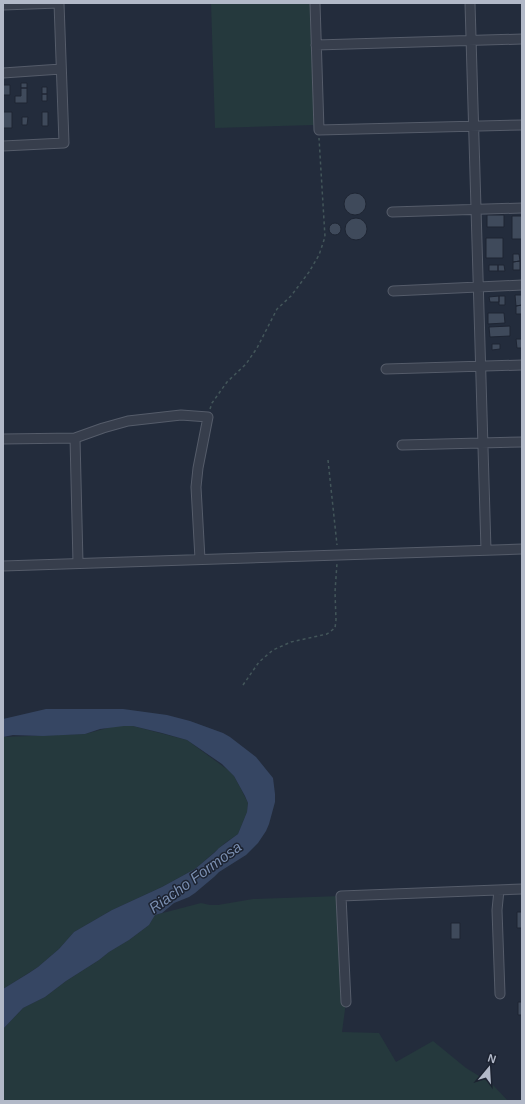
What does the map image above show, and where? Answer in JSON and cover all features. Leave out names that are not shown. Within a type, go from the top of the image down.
[{"type":"street","points":[[3,5],[59,3],[64,143],[3,146]]},
{"type":"street","points":[[315,3],[319,130],[522,125]]},
{"type":"street","points":[[470,3],[486,550]]},
{"type":"street","points":[[316,45],[522,39]]},
{"type":"street","points":[[3,73],[61,69]]},
{"type":"street","points":[[392,212],[522,208]]},
{"type":"street","points":[[393,291],[522,285]]},
{"type":"street","points":[[386,369],[522,365]]},
{"type":"street","points":[[3,438],[75,438],[128,421],[181,415],[208,417],[198,468],[196,487],[200,559]]},
{"type":"street","points":[[75,438],[78,563]]},
{"type":"street","points":[[402,445],[522,442]]},
{"type":"street","points":[[3,566],[522,549]]},
{"type":"street","points":[[346,1002],[341,896],[522,889]]},
{"type":"street","points":[[498,890],[497,910],[500,994]]},
{"type":"path","points":[[208,417],[212,403],[227,382],[246,364],[257,348],[277,309],[291,296],[309,272],[319,255],[325,237],[319,130]]},
{"type":"path","points":[[243,685],[259,662],[273,650],[291,642],[327,634],[335,628],[335,592],[338,555],[328,460]]},
{"type":"green space","points":[[211,3],[310,3],[314,125],[215,128]]},
{"type":"green space","points":[[115,726],[133,726],[187,740],[228,770],[234,776],[248,803],[247,812],[238,834],[225,843],[195,869],[162,887],[112,910],[74,932],[59,949],[38,967],[3,989],[3,737],[85,734]]},
{"type":"green space","points":[[341,896],[346,1002],[342,1032],[379,1033],[396,1062],[433,1041],[466,1068],[492,1084],[508,1101],[3,1101],[3,1029],[23,1008],[45,997],[66,981],[129,940],[149,925],[155,915],[201,903],[218,905],[253,899]]},
{"type":"water","name":"Riacho Formosa","points":[[46,709],[123,709],[167,715],[190,721],[223,733],[256,757],[273,778],[275,802],[266,831],[258,843],[246,855],[219,872],[189,897],[174,903],[162,913],[155,915],[149,925],[129,940],[66,981],[45,997],[23,1008],[3,1029],[3,989],[38,967],[59,949],[74,932],[112,910],[162,887],[195,869],[238,834],[247,812],[248,803],[234,776],[222,764],[187,740],[133,726],[100,729],[85,734],[43,736],[13,735],[3,737],[3,719]]},
{"type":"building","points":[[21,83],[27,83],[27,88],[21,88]]},
{"type":"building","points":[[3,85],[10,85],[10,95],[3,95]]},
{"type":"building","points":[[42,87],[47,87],[47,94],[42,94]]},
{"type":"building","points":[[21,88],[27,88],[27,103],[15,103],[15,96],[21,96]]},
{"type":"building","points":[[42,94],[47,94],[47,101],[42,101]]},
{"type":"building","points":[[3,112],[12,112],[12,128],[3,128]]},
{"type":"building","points":[[42,112],[48,112],[48,126],[42,126]]},
{"type":"building","points":[[22,117],[28,117],[27,125],[22,125]]},
{"type":"building","points":[[355,193],[363,196],[366,204],[363,212],[355,215],[347,212],[344,204],[347,196]]},
{"type":"building","points":[[487,215],[504,215],[504,227],[487,227]]},
{"type":"building","points":[[512,216],[522,216],[522,239],[512,239]]},
{"type":"building","points":[[356,218],[364,221],[367,229],[364,237],[356,240],[348,237],[345,229],[348,221]]},
{"type":"building","points":[[337,223],[340,224],[340,234],[333,235],[330,234],[329,227],[330,224]]},
{"type":"building","points":[[486,238],[503,238],[503,258],[486,258]]},
{"type":"building","points":[[513,254],[519,254],[520,261],[513,262]]},
{"type":"building","points":[[520,261],[520,270],[513,270],[513,262]]},
{"type":"building","points":[[489,265],[498,265],[498,271],[489,271]]},
{"type":"building","points":[[498,265],[504,265],[505,271],[498,271]]},
{"type":"building","points":[[515,295],[522,295],[522,305],[516,306]]},
{"type":"building","points":[[499,296],[499,302],[490,302],[489,297]]},
{"type":"building","points":[[499,296],[505,296],[505,305],[499,305]]},
{"type":"building","points":[[522,305],[522,314],[516,314],[516,306]]},
{"type":"building","points":[[488,313],[504,313],[505,323],[488,324]]},
{"type":"building","points":[[510,326],[510,336],[490,337],[489,327]]},
{"type":"building","points":[[516,339],[522,339],[522,348],[517,348]]},
{"type":"building","points":[[492,344],[500,344],[500,349],[492,350]]},
{"type":"building","points":[[517,912],[522,912],[522,928],[517,928]]},
{"type":"building","points":[[451,923],[460,923],[460,939],[451,939]]},
{"type":"building","points":[[518,1002],[522,1002],[522,1015],[518,1015]]}]
